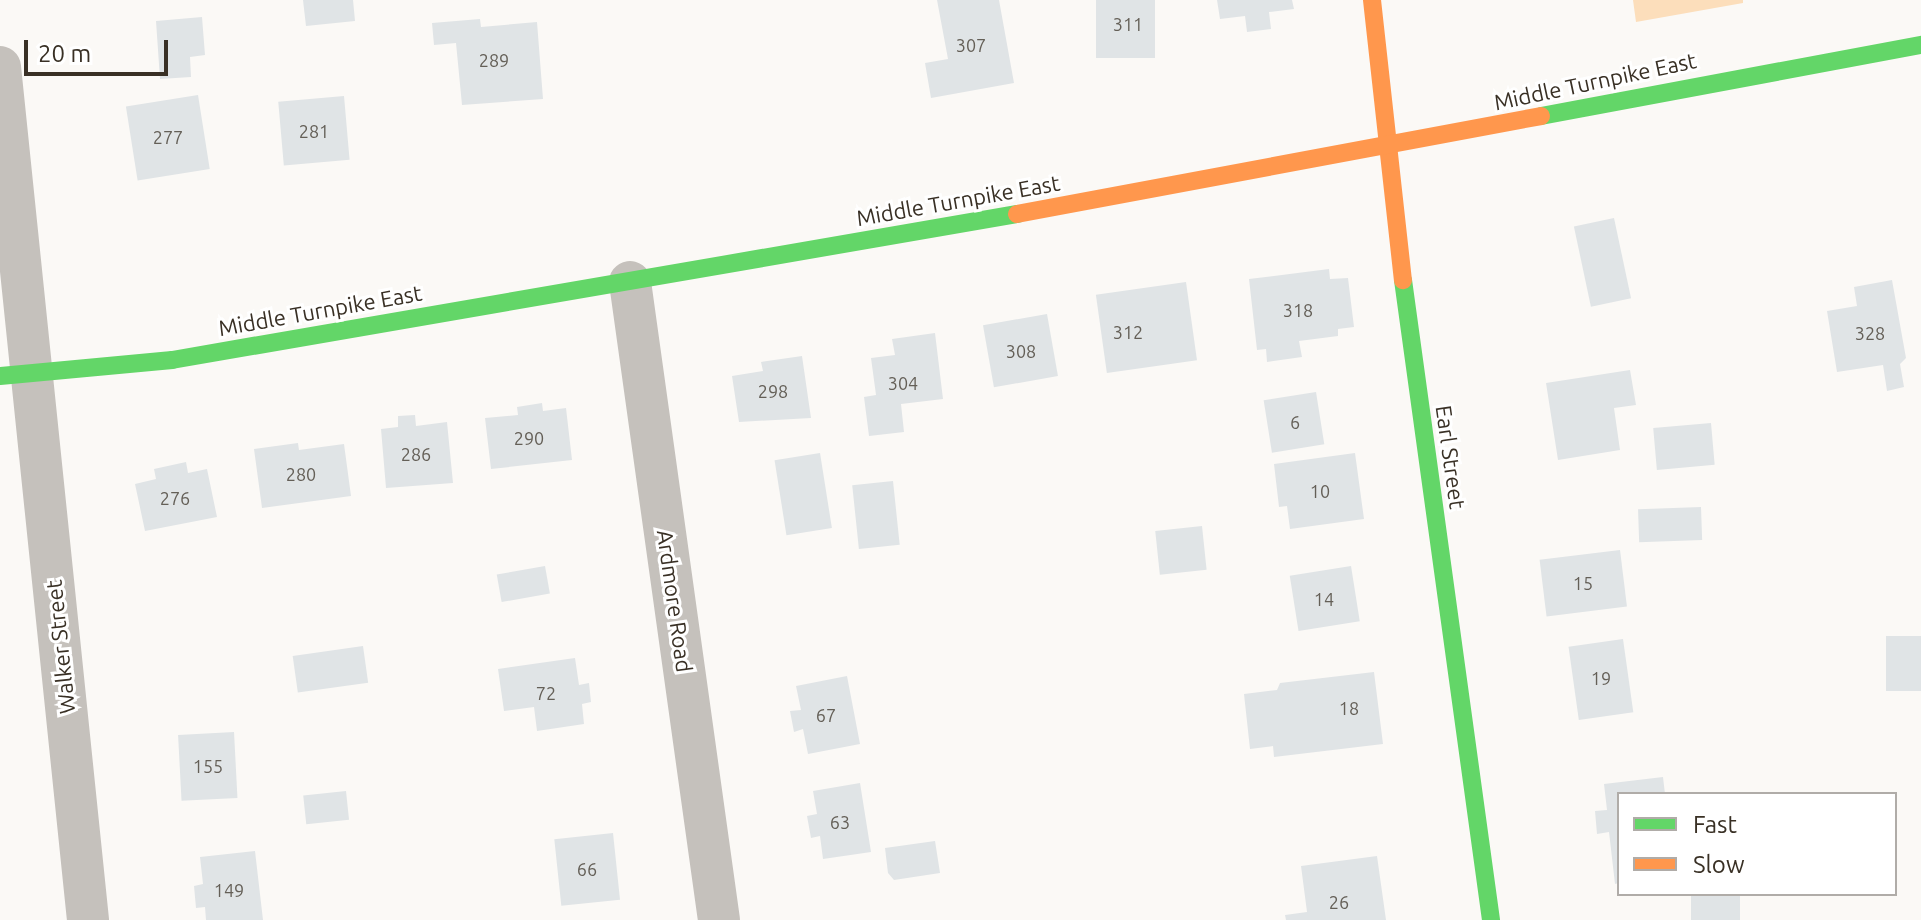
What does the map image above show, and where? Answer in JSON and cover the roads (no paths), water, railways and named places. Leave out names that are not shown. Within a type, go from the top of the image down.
[{"type":"main road","name":"Earl Street","points":[[1372,0],[1386,148],[1491,920]]},
{"type":"main road","name":"Middle Turnpike East","points":[[16,375],[172,360],[630,282],[1386,148],[1711,81],[1921,45]]},
{"type":"street","name":"Walker Street","points":[[0,67],[16,375],[88,920]]},
{"type":"street","name":"Ardmore Road","points":[[630,282],[719,920]]}]
